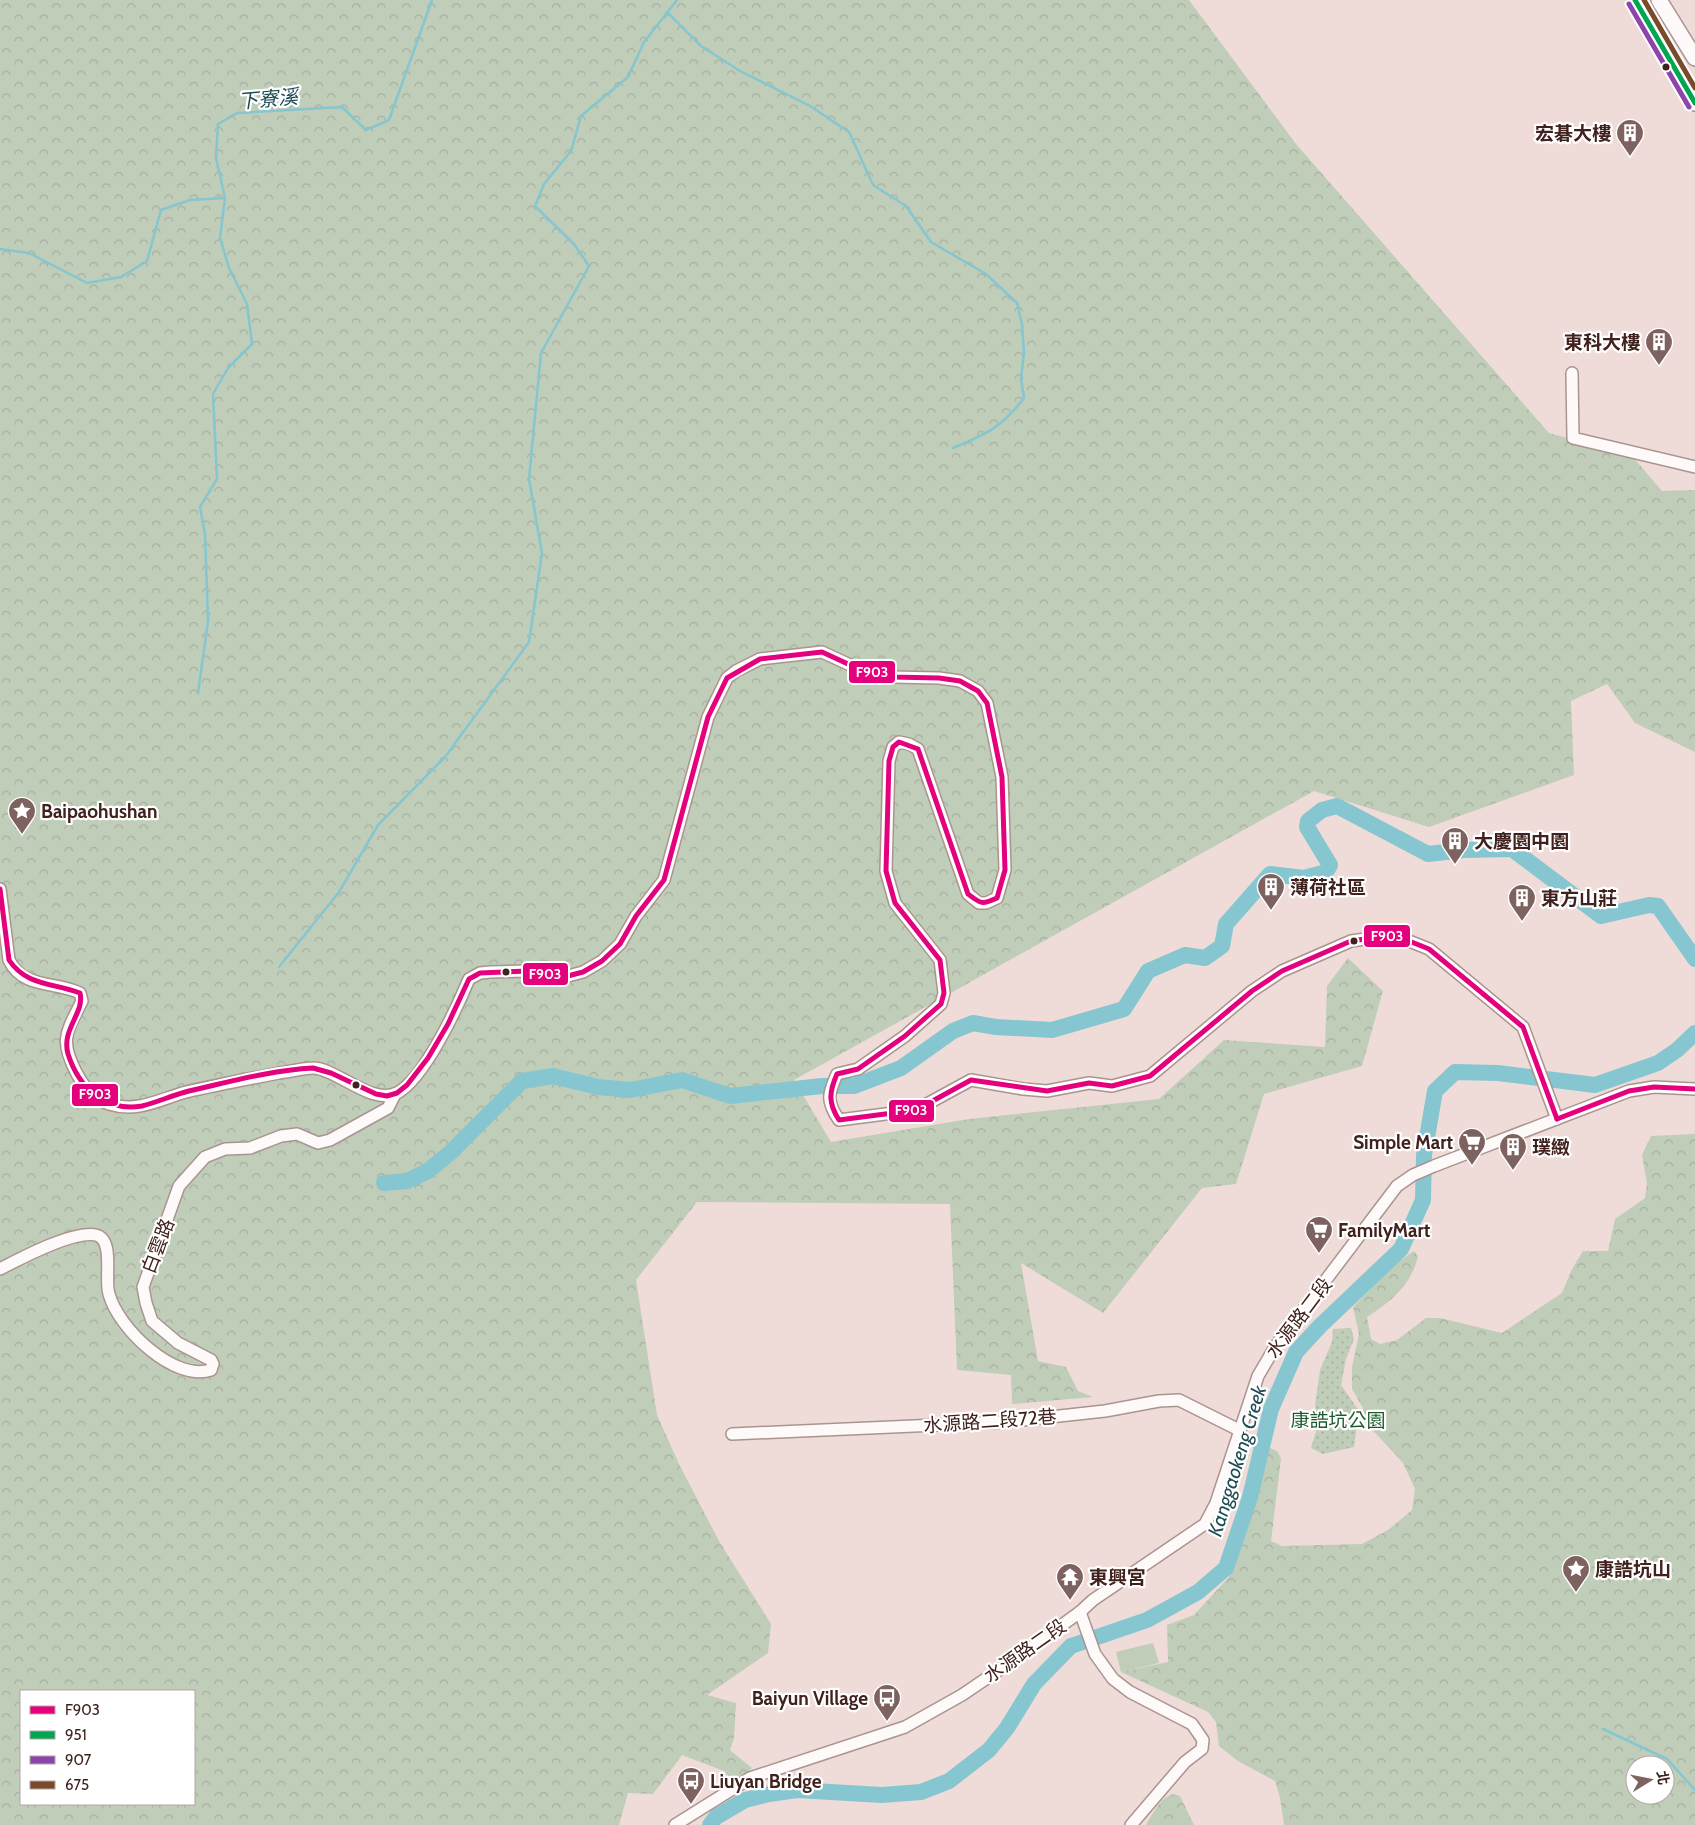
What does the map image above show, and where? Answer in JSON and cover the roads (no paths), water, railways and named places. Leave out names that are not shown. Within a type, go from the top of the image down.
[{"type":"main road","points":[[1635,0],[1695,103]]},
{"type":"main road","points":[[1659,0],[1695,58]]},
{"type":"street","points":[[1572,373],[1573,438],[1695,467]]},
{"type":"street","points":[[0,889],[9,960],[14,970],[27,980],[61,986],[80,993],[82,1001],[66,1034],[65,1046],[84,1088],[109,1104],[133,1106],[154,1104],[176,1095],[232,1081],[315,1068],[376,1095],[395,1094],[409,1085],[426,1062],[458,1004],[468,979],[480,973],[528,971],[564,977],[583,972],[602,961],[620,944],[636,916],[664,880],[708,718],[727,678],[736,671],[760,659],[822,652],[861,670],[892,676],[939,678],[960,682],[978,691],[987,703],[1002,777],[1005,870],[997,898],[986,903],[979,903],[968,894],[918,749],[909,744],[899,742],[893,747],[889,761],[886,871],[888,882],[895,903],[920,932],[940,960],[944,993],[941,1004],[905,1036],[858,1068],[837,1074],[828,1098],[830,1107],[839,1120],[916,1110],[971,1080],[1023,1090],[1047,1091],[1089,1083],[1112,1086],[1150,1076],[1252,992],[1282,971],[1351,941],[1394,935],[1429,949],[1523,1027],[1557,1119],[1629,1091],[1654,1087],[1695,1089]]},
{"type":"street","name":"白雲路","points":[[0,1269],[50,1245],[77,1237],[96,1235],[104,1240],[108,1249],[106,1271],[109,1294],[131,1334],[176,1366],[202,1373],[211,1370],[213,1364],[211,1360],[178,1343],[152,1321],[143,1287],[179,1186],[205,1157],[225,1149],[250,1148],[281,1136],[297,1134],[318,1143],[330,1140],[388,1108],[395,1094]]},
{"type":"street","name":"水源路二段","points":[[675,1825],[755,1776],[905,1727],[962,1695],[1082,1616],[1093,1600],[1204,1524],[1216,1503],[1258,1376],[1275,1347],[1397,1186],[1413,1175],[1434,1166],[1557,1119]]},
{"type":"street","name":"水源路二段72巷","points":[[732,1434],[1013,1421],[1105,1410],[1159,1401],[1179,1400],[1240,1430]]},
{"type":"street","points":[[1082,1616],[1095,1654],[1113,1680],[1130,1692],[1192,1724],[1203,1740],[1202,1749],[1185,1762],[1132,1825]]},
{"type":"waterway","points":[[198,693],[208,621],[205,534],[200,507],[217,479],[213,394],[228,368],[252,344],[247,304],[229,268],[220,238],[225,198],[216,158],[218,124],[237,113],[342,107],[366,130],[389,120],[432,0]]},
{"type":"waterway","points":[[279,967],[339,892],[378,825],[445,757],[529,642],[542,553],[529,479],[541,353],[589,266],[574,244],[535,206],[544,184],[571,151],[581,116],[628,77],[644,42],[677,0]]},
{"type":"waterway","points":[[667,12],[701,46],[740,71],[810,106],[849,132],[873,185],[906,206],[931,242],[986,274],[1017,303],[1022,324],[1024,353],[1021,379],[1024,398],[993,429],[953,448]]},
{"type":"waterway","name":"下寮溪","points":[[0,249],[29,253],[87,283],[121,277],[147,261],[161,210],[190,200],[225,198]]},
{"type":"waterway","points":[[384,1183],[407,1181],[428,1171],[451,1152],[522,1081],[553,1076],[598,1087],[630,1090],[682,1080],[730,1096],[822,1086],[854,1086],[901,1068],[953,1031],[973,1023],[996,1027],[1052,1030],[1124,1009],[1148,971],[1185,955],[1205,958],[1222,946],[1226,924],[1270,874],[1304,878],[1326,872],[1330,865],[1307,827],[1308,821],[1322,810],[1337,806],[1428,854],[1464,850],[1512,849],[1601,916],[1649,905],[1658,906],[1695,959]]},
{"type":"waterway","name":"Kanggaokeng Creek","points":[[710,1825],[716,1817],[745,1800],[769,1794],[797,1790],[882,1795],[921,1792],[949,1781],[989,1750],[1007,1728],[1034,1684],[1071,1646],[1147,1620],[1198,1592],[1226,1568],[1250,1497],[1271,1409],[1296,1352],[1319,1327],[1401,1249],[1423,1200],[1424,1155],[1435,1091],[1455,1072],[1498,1073],[1595,1085],[1658,1063],[1677,1050],[1695,1033]]},
{"type":"waterway","points":[[1603,1729],[1667,1759],[1695,1790]]},
{"type":"place","name":"宏碁大樓","points":[[1630,157]]},
{"type":"place","name":"東科大樓","points":[[1659,366]]},
{"type":"place","name":"Baipaohushan","points":[[22,835]]},
{"type":"place","name":"大慶園中園","points":[[1455,865]]},
{"type":"place","name":"薄荷社區","points":[[1271,911]]},
{"type":"place","name":"東方山莊","points":[[1522,922]]},
{"type":"place","name":"Simple Mart","points":[[1472,1166]]},
{"type":"place","name":"璞緻","points":[[1513,1171]]},
{"type":"place","name":"FamilyMart","points":[[1319,1254]]},
{"type":"place","name":"康誥坑山","points":[[1576,1593]]},
{"type":"place","name":"東興宮","points":[[1070,1601]]},
{"type":"place","name":"Baiyun Village","points":[[887,1722]]},
{"type":"place","name":"Liuyan Bridge","points":[[691,1805]]},
{"type":"park label","name":"康誥坑公園","points":[[1338,1420]]}]
